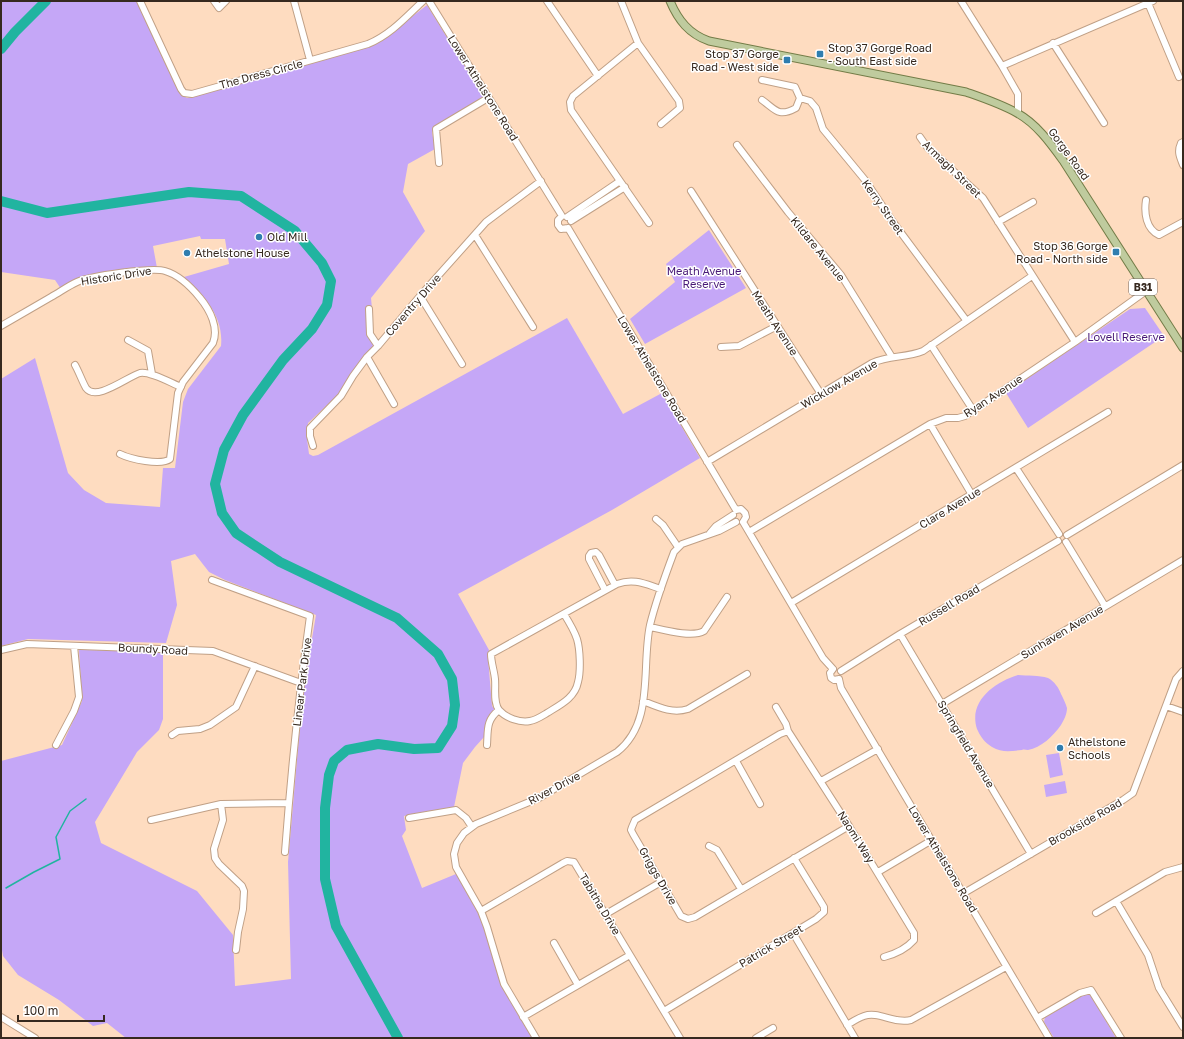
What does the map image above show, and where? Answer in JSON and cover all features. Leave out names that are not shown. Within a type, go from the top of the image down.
[{"type":"main road","name":"Gorge Road","points":[[670,1],[676,14],[688,30],[709,41],[966,92],[993,101],[1018,113],[1038,130],[1054,147],[1183,348]]},
{"type":"street","name":"The Dress Circle","points":[[140,1],[184,93],[192,94],[378,40],[423,1]]},
{"type":"street","points":[[214,1],[219,8],[226,1]]},
{"type":"street","points":[[294,1],[310,60]]},
{"type":"street","name":"Lower Athelstone Road","points":[[429,1],[488,98],[541,181],[567,218],[558,220],[558,225],[561,229],[568,228],[707,462],[734,513]]},
{"type":"street","points":[[547,1],[598,76]]},
{"type":"street","points":[[621,1],[638,43],[679,101],[680,108],[661,124]]},
{"type":"street","points":[[961,1],[1018,94],[1018,113]]},
{"type":"street","points":[[1002,66],[1151,2],[1179,77]]},
{"type":"street","points":[[638,43],[573,96],[570,102],[571,110],[650,223]]},
{"type":"street","points":[[1053,43],[1104,123]]},
{"type":"street","name":"Kerry Street","points":[[762,80],[795,87],[800,98],[810,101],[816,108],[823,129],[865,180],[893,222],[966,320]]},
{"type":"street","points":[[439,163],[436,129],[488,98]]},
{"type":"street","points":[[762,100],[772,109],[785,112],[796,108],[800,98]]},
{"type":"street","name":"Armagh Street","points":[[920,137],[927,147],[983,198],[1075,342]]},
{"type":"street","points":[[1183,142],[1178,149],[1183,165]]},
{"type":"street","name":"Kildare Avenue","points":[[737,145],[788,212],[841,276],[892,357]]},
{"type":"street","name":"Coventry Drive","points":[[312,446],[310,428],[341,396],[367,357],[486,222],[541,181]]},
{"type":"street","points":[[567,218],[620,181]]},
{"type":"street","points":[[567,218],[625,187]]},
{"type":"street","name":"Meath Avenue","points":[[691,191],[821,394]]},
{"type":"street","points":[[1146,200],[1146,216],[1154,233],[1159,235],[1183,222]]},
{"type":"street","points":[[998,222],[1033,202]]},
{"type":"street","points":[[567,218],[568,228]]},
{"type":"street","points":[[475,235],[533,327]]},
{"type":"street","name":"Historic Drive","points":[[1,326],[81,280],[158,269],[173,274],[185,282],[195,292],[204,302],[214,322],[216,331],[213,343],[181,387],[177,400],[170,459],[166,462],[138,460],[120,454]]},
{"type":"street","name":"Wicklow Avenue","points":[[707,462],[872,363],[883,358],[913,355],[923,351],[1032,276]]},
{"type":"street","name":"Ryan Avenue","points":[[749,532],[930,424],[946,418],[958,418],[965,416],[1075,342],[1146,291]]},
{"type":"street","points":[[420,296],[462,364]]},
{"type":"street","points":[[369,309],[370,334],[378,346]]},
{"type":"street","points":[[721,347],[739,346],[777,326]]},
{"type":"street","points":[[128,340],[148,351],[152,374]]},
{"type":"street","points":[[931,345],[973,410]]},
{"type":"street","points":[[367,357],[394,404]]},
{"type":"street","points":[[75,365],[87,389],[92,392],[100,392],[141,373],[152,374],[181,387]]},
{"type":"street","name":"Clare Avenue","points":[[791,603],[1108,412]]},
{"type":"street","points":[[930,424],[972,495]]},
{"type":"street","points":[[1066,542],[1068,535],[1183,466]]},
{"type":"street","points":[[1016,468],[1059,534],[1057,537],[1058,541],[1061,543],[1066,542]]},
{"type":"street","points":[[656,519],[678,547],[682,544],[739,522],[746,517],[745,513],[741,509],[734,513],[716,526],[710,533]]},
{"type":"street","points":[[734,513],[739,522],[749,532],[823,658],[833,669]]},
{"type":"street","points":[[1059,534],[1064,532],[1068,535]]},
{"type":"street","name":"Russell Road","points":[[841,671],[900,634],[1058,541]]},
{"type":"street","points":[[1066,542],[1105,606]]},
{"type":"street","name":"River Drive","points":[[536,1038],[504,984],[488,927],[481,911],[459,875],[454,854],[457,843],[464,833],[472,827],[539,798],[625,746],[633,735],[641,716],[647,642],[650,627],[661,589],[674,552],[678,547]]},
{"type":"street","points":[[606,590],[590,559],[589,556],[591,553],[596,552],[599,555],[615,585]]},
{"type":"street","name":"Sunhaven Avenue","points":[[942,704],[1183,560]]},
{"type":"street","name":"Linear Park Drive","points":[[212,580],[310,616],[300,683],[285,852]]},
{"type":"street","points":[[564,614],[577,640],[579,676],[575,691],[563,704],[536,719],[521,721],[512,719],[499,710],[496,700],[495,678],[491,654],[624,581],[635,581],[661,589]]},
{"type":"street","points":[[650,627],[688,634],[701,633],[727,597]]},
{"type":"street","name":"Springfield Avenue","points":[[900,634],[1031,854]]},
{"type":"street","name":"Boundy Road","points":[[1,650],[27,644],[214,651],[300,683]]},
{"type":"street","points":[[56,745],[74,711],[79,697],[74,646]]},
{"type":"street","points":[[172,735],[178,731],[200,729],[210,725],[236,707],[255,666]]},
{"type":"street","points":[[838,668],[841,671],[841,676],[839,679],[834,680],[831,678],[830,671],[833,669],[838,668]]},
{"type":"street","name":"Brookside Road","points":[[964,893],[1133,793],[1176,679],[1183,671]]},
{"type":"street","points":[[643,701],[669,710],[682,711],[688,709],[747,674]]},
{"type":"street","name":"Lower Athelstone Road","points":[[839,679],[841,688],[964,893],[1048,1038]]},
{"type":"street","points":[[1166,706],[1183,712]]},
{"type":"street","name":"Naomi Way","points":[[776,707],[786,724],[788,731],[878,872],[914,933],[914,940],[910,945],[884,957]]},
{"type":"street","points":[[486,745],[489,721],[499,710]]},
{"type":"street","name":"Griggs Drive","points":[[788,731],[780,734],[635,820],[631,830],[681,916],[688,919],[695,917],[849,826]]},
{"type":"street","points":[[821,781],[878,749]]},
{"type":"street","points":[[736,761],[760,804]]},
{"type":"street","points":[[151,820],[221,804],[289,803]]},
{"type":"street","points":[[221,804],[222,820],[214,849],[215,858],[219,864],[242,886],[244,891],[244,904],[236,950]]},
{"type":"street","points":[[409,818],[456,810],[466,818],[472,827]]},
{"type":"street","points":[[878,872],[932,840]]},
{"type":"street","points":[[709,846],[717,850],[741,889]]},
{"type":"street","name":"Patrick Street","points":[[664,1011],[816,919],[824,912],[821,902],[794,858]]},
{"type":"street","name":"Tabitha Drive","points":[[481,911],[563,863],[571,861],[577,866],[680,1038]]},
{"type":"street","points":[[1096,912],[1165,872],[1183,867]]},
{"type":"street","points":[[606,914],[661,882]]},
{"type":"street","points":[[1116,901],[1148,955],[1159,988],[1183,1028]]},
{"type":"street","points":[[793,933],[855,1038]]},
{"type":"street","points":[[554,943],[578,985]]},
{"type":"street","points":[[523,1017],[630,955]]},
{"type":"street","points":[[847,1025],[863,1016],[869,1015],[875,1015],[900,1022],[911,1020],[1006,967]]},
{"type":"street","points":[[1037,1018],[1080,993],[1091,990],[1121,1038]]},
{"type":"street","points":[[3,1021],[35,1038]]},
{"type":"street","points":[[756,1038],[772,1028]]},
{"type":"green space","points":[[1,1],[138,1],[182,95],[187,98],[371,45],[382,40],[427,5],[484,97],[436,125],[432,132],[435,149],[408,164],[403,192],[425,231],[371,298],[372,309],[367,310],[366,332],[374,344],[337,396],[308,423],[307,439],[309,454],[313,456],[318,455],[567,318],[623,414],[662,393],[700,458],[612,510],[458,594],[489,650],[488,658],[492,706],[495,710],[486,723],[484,737],[463,763],[454,807],[404,816],[406,830],[402,836],[422,888],[456,874],[478,912],[502,984],[533,1038],[126,1038],[107,1023],[93,1026],[59,1000],[18,975],[3,956],[1,944],[1,761],[62,745],[82,701],[79,650],[163,651],[163,719],[159,730],[137,752],[95,822],[101,843],[197,891],[233,935],[235,986],[291,979],[288,862],[303,691],[316,615],[225,580],[209,572],[195,554],[171,561],[177,605],[166,643],[28,639],[1,646],[1,379],[35,358],[68,473],[84,490],[106,503],[160,507],[163,468],[175,468],[183,402],[188,389],[221,346],[221,335],[216,316],[205,299],[184,277],[229,264],[225,239],[201,239],[200,236],[153,246],[157,268],[111,273],[61,289],[55,280],[1,272]]},
{"type":"green space","name":"Meath Avenue Reserve","points":[[709,230],[746,288],[645,344],[630,319],[675,282],[666,264]]},
{"type":"green space","name":"Lovell Reserve","points":[[1145,308],[1164,336],[1028,428],[1006,393],[1130,309]]},
{"type":"green space","points":[[1018,675],[1041,676],[1050,679],[1056,685],[1067,706],[1066,712],[1058,729],[1038,747],[1028,750],[999,750],[987,743],[977,729],[975,719],[976,710],[980,701],[993,688],[1001,682]]},
{"type":"green space","points":[[1059,753],[1063,775],[1050,778],[1046,755]]},
{"type":"green space","points":[[1065,781],[1067,793],[1046,797],[1044,785]]},
{"type":"green space","points":[[1085,993],[1090,994],[1116,1038],[1054,1038],[1044,1022],[1045,1017]]},
{"type":"waterway","points":[[1,49],[15,32],[46,1]]},
{"type":"waterway","points":[[1,201],[47,213],[189,192],[241,196],[295,231],[322,263],[331,281],[327,305],[312,329],[283,360],[243,415],[224,450],[215,484],[222,513],[236,533],[280,562],[397,618],[438,654],[452,679],[455,705],[452,726],[438,748],[414,749],[378,744],[347,750],[334,761],[329,775],[325,808],[325,879],[336,926],[398,1038]]},
{"type":"waterway","points":[[6,888],[60,859],[56,837],[70,811],[86,799]]},
{"type":"place","name":"Stop 37 Gorge Road - South East side","points":[[820,54]]},
{"type":"place","name":"Stop 37 Gorge Road - West side","points":[[787,60]]},
{"type":"place","name":"Old Mill","points":[[259,237]]},
{"type":"place","name":"Stop 36 Gorge Road - North side","points":[[1116,252]]},
{"type":"place","name":"Athelstone House","points":[[187,253]]},
{"type":"place","name":"Athelstone Schools","points":[[1060,748]]}]
